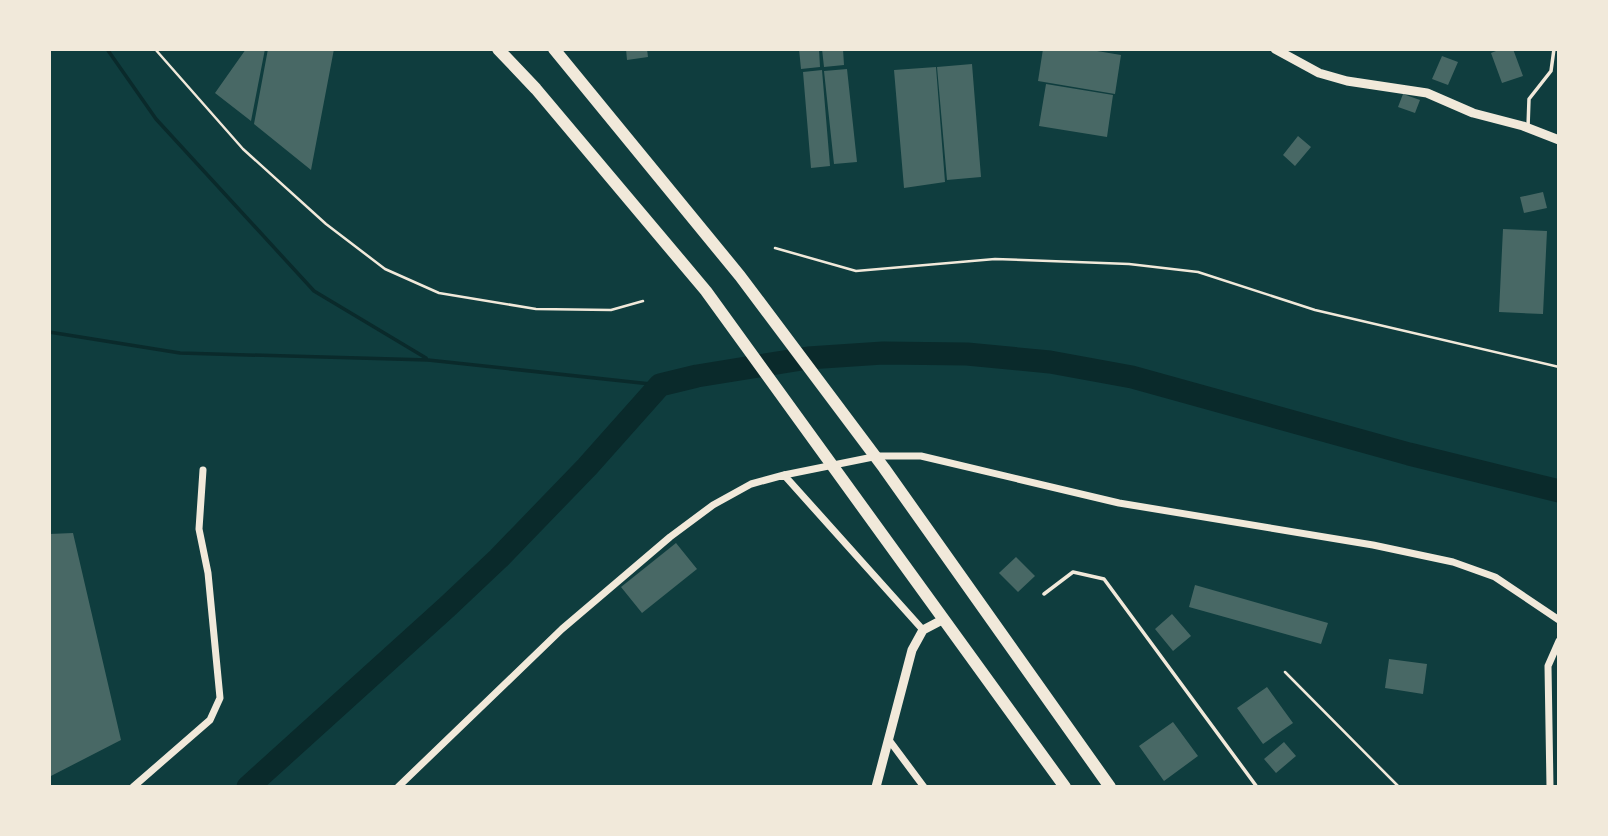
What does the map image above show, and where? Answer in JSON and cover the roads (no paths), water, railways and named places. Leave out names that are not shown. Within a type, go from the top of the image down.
[{"type":"highway","points":[[498,49],[536,89],[706,290],[1065,787]]},
{"type":"highway","points":[[554,49],[740,276],[884,468],[1110,787]]},
{"type":"street","points":[[1275,49],[1319,73],[1347,81],[1427,93],[1473,113],[1528,128],[1559,140]]},
{"type":"street","points":[[398,787],[562,629],[670,537],[731,494],[751,484],[784,475],[878,456],[921,456],[1119,503],[1373,545],[1453,562],[1495,577],[1559,620]]},
{"type":"street","points":[[133,787],[210,720],[219,698],[208,573],[199,528],[203,470]]},
{"type":"street","points":[[784,475],[923,630]]},
{"type":"street","points":[[876,787],[912,650],[923,630],[944,619]]},
{"type":"street","points":[[1550,787],[1548,666],[1559,641]]},
{"type":"street","points":[[889,740],[923,787]]},
{"type":"lane","points":[[1528,128],[1529,99],[1551,71],[1554,49]]},
{"type":"lane","points":[[1044,594],[1073,572],[1104,579],[1256,787]]},
{"type":"waterway","points":[[107,49],[156,119],[314,291],[426,358]]},
{"type":"waterway","points":[[49,332],[180,353],[428,360],[660,385]]},
{"type":"waterway","points":[[248,787],[499,558],[587,467],[660,385],[697,376],[808,358],[883,353],[967,354],[1050,362],[1132,377],[1409,454],[1559,491]]}]
